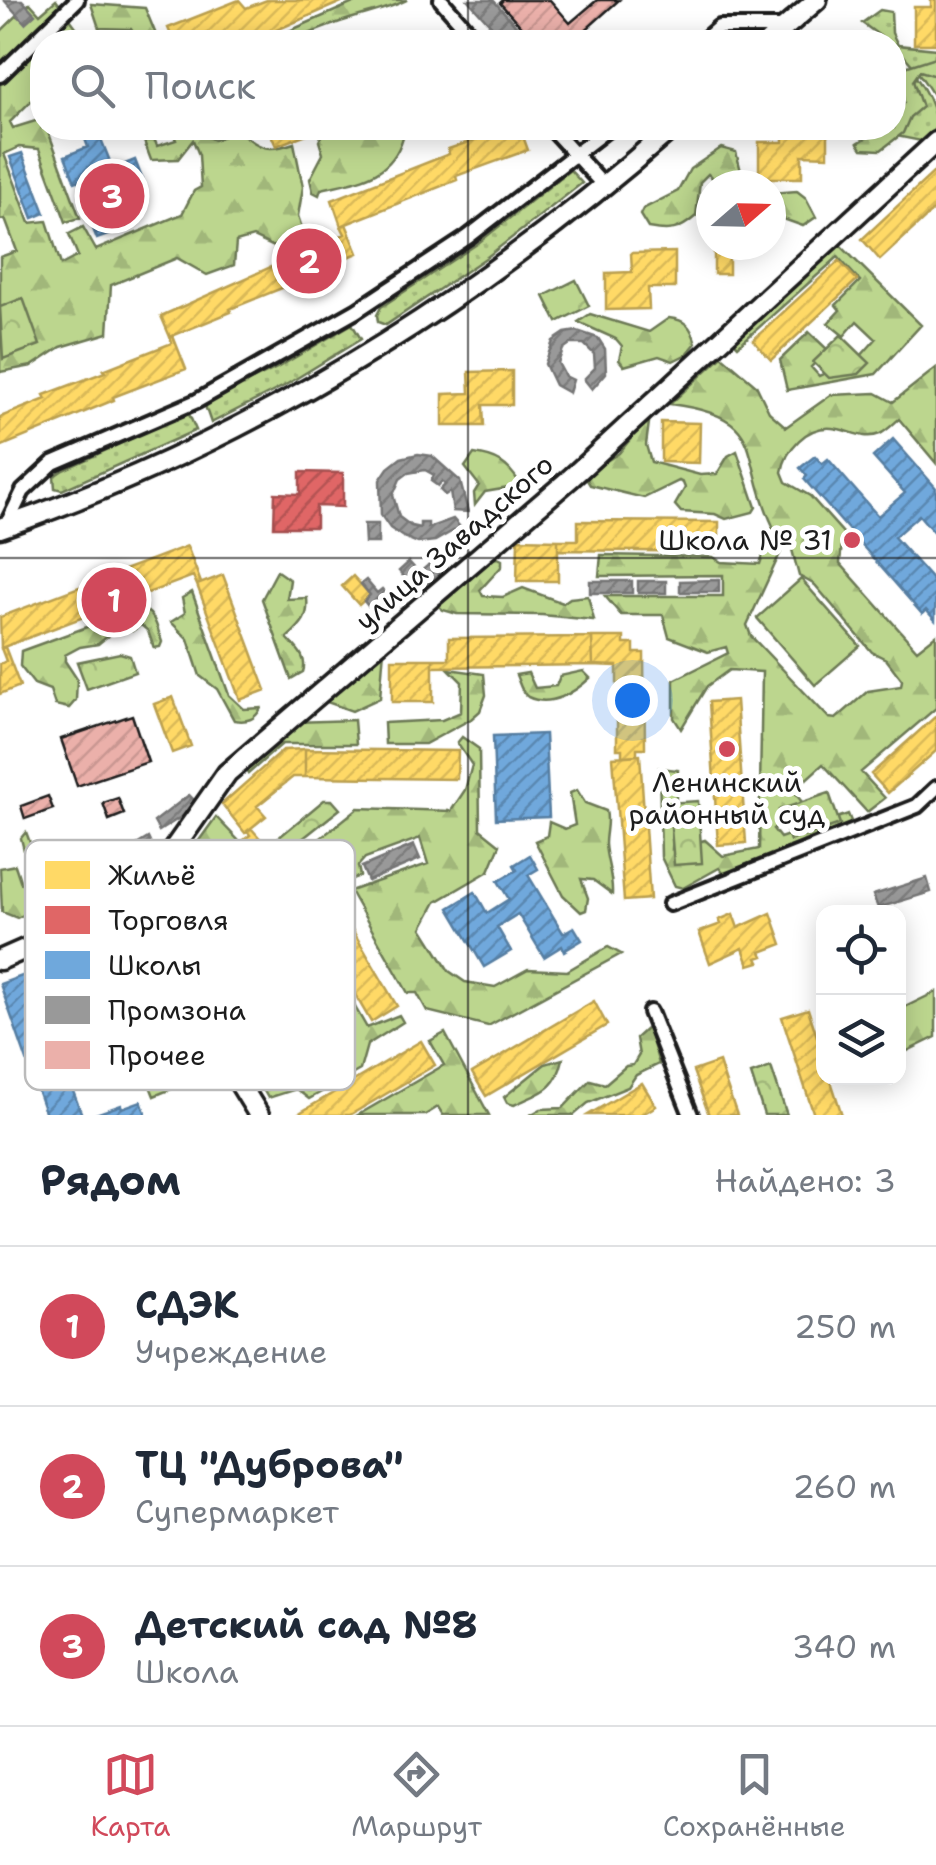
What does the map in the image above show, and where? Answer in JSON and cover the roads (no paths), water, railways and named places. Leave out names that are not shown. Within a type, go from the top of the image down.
[{"type":"street","points":[[46,30],[76,0]]},
{"type":"street","points":[[441,0],[467,30]]},
{"type":"street","points":[[782,30],[817,0]]},
{"type":"street","points":[[716,30],[785,27]]},
{"type":"street","points":[[0,75],[30,45]]},
{"type":"street","points":[[563,140],[604,186]]},
{"type":"street","points":[[3,527],[23,492],[53,463],[197,400],[356,312],[468,238],[595,140]]},
{"type":"street","points":[[3,527],[160,466],[298,396],[416,326],[485,278],[658,140]]},
{"type":"street","name":"улица Завадского","points":[[180,840],[226,773],[552,495],[936,142]]},
{"type":"street","points":[[670,904],[917,806],[936,788]]},
{"type":"street","name":"улица Завадского","points":[[0,960],[25,949]]},
{"type":"street","points":[[650,1012],[691,1115]]},
{"type":"street","points":[[244,1090],[259,1115]]},
{"type":"place","name":"Детский сад №8","points":[[112,196]]},
{"type":"place","name":"ТЦ \"Дуброва\"","points":[[309,261]]},
{"type":"place","name":"Школа № 31","points":[[852,540]]},
{"type":"place","name":"СДЭК","points":[[114,600]]},
{"type":"place","name":"Ленинский районный суд","points":[[727,749]]}]
